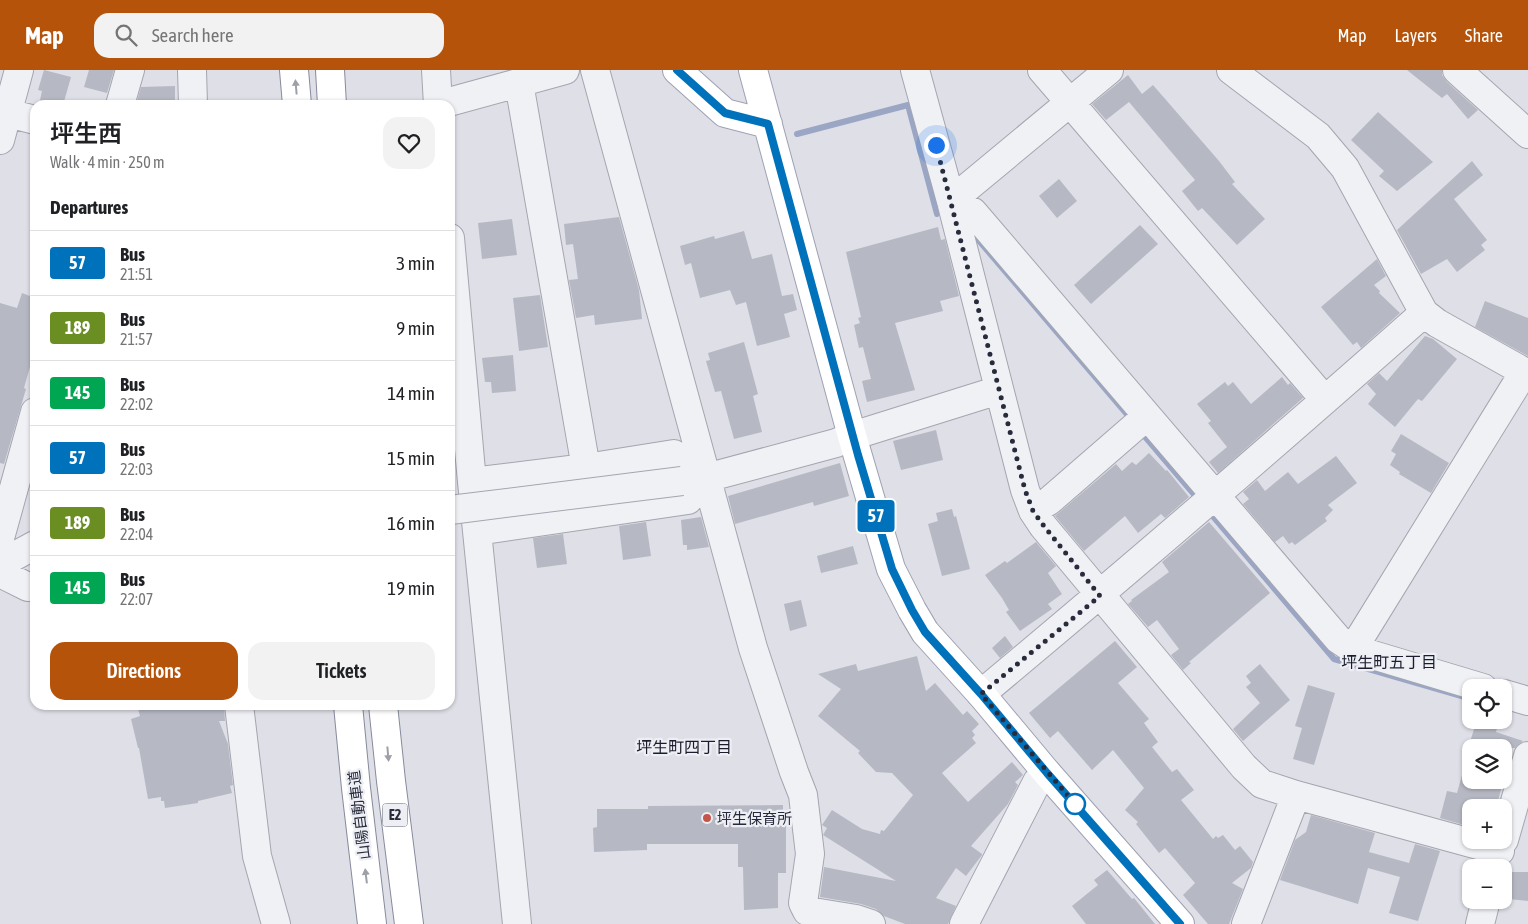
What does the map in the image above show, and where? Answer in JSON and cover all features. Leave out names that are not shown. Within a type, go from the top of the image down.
[{"type":"main road","points":[[294,70],[297,100]]},
{"type":"main road","points":[[330,70],[332,100]]},
{"type":"main road","points":[[677,70],[725,113],[768,124]]},
{"type":"main road","points":[[753,70],[852,436],[892,569],[912,610],[925,632],[1180,924]]},
{"type":"main road","name":"山陽自動車道","points":[[348,710],[372,924]]},
{"type":"main road","name":"E2","points":[[384,710],[391,781],[409,924]]},
{"type":"street","points":[[0,140],[4,112],[20,70]]},
{"type":"street","points":[[121,100],[130,70]]},
{"type":"street","points":[[192,70],[193,100]]},
{"type":"street","points":[[436,70],[438,100]]},
{"type":"street","points":[[455,100],[565,70]]},
{"type":"street","points":[[595,70],[694,480],[803,794],[810,854],[803,903],[807,910],[856,919],[871,924]]},
{"type":"street","points":[[915,70],[951,201],[1025,490],[1033,511],[1100,596],[1244,767],[1262,784],[1296,795],[1501,850],[1528,756]]},
{"type":"street","points":[[1042,70],[1069,104],[1325,400]]},
{"type":"street","points":[[951,201],[1109,70]]},
{"type":"street","points":[[1231,70],[1318,136],[1345,168],[1424,313],[1437,323],[1526,373],[1353,649]]},
{"type":"street","points":[[1457,70],[1528,134]]},
{"type":"street","points":[[519,83],[586,468]]},
{"type":"street","points":[[4,112],[30,119]]},
{"type":"street","points":[[951,201],[972,212],[1338,638],[1353,649],[1462,682]]},
{"type":"street","points":[[455,293],[516,924]]},
{"type":"street","points":[[981,694],[1100,596],[1424,313]]},
{"type":"street","points":[[455,509],[694,480],[836,443],[852,436],[999,390]]},
{"type":"street","points":[[1033,511],[1049,501],[1147,416]]},
{"type":"street","points":[[0,538],[30,430]]},
{"type":"street","points":[[472,482],[586,468],[674,454],[694,480]]},
{"type":"street","points":[[477,531],[688,500],[694,480]]},
{"type":"street","points":[[0,566],[30,548]]},
{"type":"street","points":[[0,566],[30,563]]},
{"type":"street","points":[[0,573],[30,587]]},
{"type":"street","points":[[1512,696],[1528,701]]},
{"type":"street","points":[[240,710],[257,856],[276,924]]},
{"type":"street","points":[[964,924],[1038,782],[1047,773]]},
{"type":"street","points":[[1246,924],[1296,795]]},
{"type":"street","points":[[1480,924],[1484,909]]},
{"type":"building","points":[[44,70],[71,77],[64,100],[40,100],[42,91],[38,90]]},
{"type":"building","points":[[89,70],[114,70],[107,93],[84,87]]},
{"type":"building","points":[[1407,70],[1442,70],[1442,75],[1447,82],[1478,110],[1468,119],[1447,94],[1442,98]]},
{"type":"building","points":[[1128,75],[1142,94],[1153,85],[1219,161],[1235,182],[1232,184],[1265,219],[1237,245],[1202,208],[1198,211],[1182,191],[1195,180],[1129,102],[1106,120],[1092,104]]},
{"type":"building","points":[[175,86],[175,100],[137,100],[141,87]]},
{"type":"building","points":[[1378,112],[1433,162],[1397,191],[1379,176],[1384,171],[1351,140]]},
{"type":"building","points":[[1472,161],[1483,175],[1454,199],[1487,240],[1481,245],[1485,250],[1457,272],[1447,259],[1421,274],[1397,230]]},
{"type":"building","points":[[1059,179],[1077,201],[1057,218],[1039,196]]},
{"type":"building","points":[[619,217],[639,290],[642,319],[595,325],[594,315],[576,318],[569,280],[578,279],[573,244],[566,245],[564,224]]},
{"type":"building","points":[[512,219],[517,255],[482,259],[478,223]]},
{"type":"building","points":[[1140,225],[1158,244],[1091,304],[1074,285]]},
{"type":"building","points":[[938,227],[941,240],[945,239],[959,296],[940,301],[943,311],[895,323],[915,390],[867,402],[862,381],[871,379],[863,347],[859,348],[854,325],[860,323],[858,318],[861,317],[846,252]]},
{"type":"building","points":[[744,231],[752,259],[772,254],[782,296],[793,294],[797,310],[784,314],[790,337],[757,346],[746,302],[736,305],[730,290],[700,298],[691,263],[685,265],[680,246],[714,236],[715,239]]},
{"type":"building","points":[[1377,259],[1386,276],[1374,285],[1380,291],[1379,293],[1400,313],[1361,348],[1357,342],[1353,345],[1321,307]]},
{"type":"building","points":[[22,293],[30,296],[30,367],[24,388],[26,389],[4,464],[0,463],[0,303],[17,308]]},
{"type":"building","points":[[540,295],[548,347],[519,351],[513,298]]},
{"type":"building","points":[[1485,301],[1528,318],[1528,356],[1475,327]]},
{"type":"building","points":[[1425,336],[1433,339],[1457,359],[1422,401],[1418,399],[1395,427],[1368,404],[1376,394],[1367,384],[1379,373],[1387,381]]},
{"type":"building","points":[[744,342],[758,394],[753,396],[762,432],[734,439],[721,391],[715,392],[706,361],[710,360],[708,353]]},
{"type":"building","points":[[513,355],[516,391],[492,393],[491,382],[485,382],[482,358]]},
{"type":"building","points":[[1282,377],[1303,398],[1218,473],[1209,462],[1227,447],[1208,423],[1211,421],[1197,404],[1225,382],[1228,386],[1233,382],[1251,404]]},
{"type":"building","points":[[936,430],[943,460],[901,470],[893,441]]},
{"type":"building","points":[[1401,434],[1449,463],[1431,493],[1399,474],[1400,472],[1390,465],[1396,454],[1391,451]]},
{"type":"building","points":[[1149,453],[1167,470],[1189,497],[1165,518],[1161,514],[1138,533],[1125,516],[1084,551],[1055,516],[1116,464],[1122,471],[1132,462],[1136,465]]},
{"type":"building","points":[[1336,456],[1357,483],[1328,505],[1333,510],[1325,518],[1327,521],[1295,545],[1292,542],[1289,544],[1283,536],[1275,542],[1243,504],[1249,499],[1243,492],[1257,480],[1265,491],[1288,472],[1298,484]]},
{"type":"building","points":[[840,463],[849,496],[814,506],[813,502],[735,524],[728,496]]},
{"type":"building","points":[[952,509],[954,517],[956,516],[970,569],[942,576],[928,524],[938,521],[936,513]]},
{"type":"building","points":[[701,517],[709,547],[687,550],[687,545],[683,545],[681,520]]},
{"type":"building","points":[[646,522],[651,556],[623,560],[619,526]]},
{"type":"building","points":[[1209,522],[1270,593],[1189,662],[1191,663],[1183,670],[1171,655],[1179,649],[1157,620],[1148,627],[1128,604],[1169,572],[1162,562]]},
{"type":"building","points":[[563,534],[567,564],[537,568],[533,538]]},
{"type":"building","points":[[1036,542],[1056,566],[1048,573],[1062,594],[1048,604],[1052,609],[1020,631],[1006,612],[1009,610],[1002,598],[985,575],[1005,561],[1007,563]]},
{"type":"building","points":[[853,546],[858,564],[821,573],[817,556]]},
{"type":"building","points":[[801,600],[807,626],[790,631],[784,604]]},
{"type":"building","points":[[1005,636],[1013,647],[1000,658],[992,648]]},
{"type":"building","points":[[1115,641],[1137,667],[1118,683],[1149,719],[1144,723],[1158,742],[1152,747],[1172,772],[1177,769],[1194,790],[1181,800],[1213,839],[1216,836],[1218,838],[1223,835],[1235,850],[1240,846],[1253,862],[1251,868],[1232,883],[1243,889],[1229,924],[1208,924],[1183,895],[1195,883],[1165,848],[1159,853],[1136,824],[1138,822],[1125,810],[1144,788],[1113,750],[1092,770],[1058,731],[1050,738],[1029,713]]},
{"type":"building","points":[[917,656],[926,691],[935,683],[963,715],[967,711],[979,724],[972,731],[975,735],[972,738],[976,743],[942,773],[968,802],[1012,762],[1023,775],[1015,782],[1018,785],[1008,804],[971,846],[982,855],[966,876],[956,868],[936,898],[956,906],[948,924],[905,924],[884,916],[876,909],[861,904],[820,897],[824,867],[896,881],[823,835],[827,828],[822,825],[832,810],[862,829],[880,834],[881,830],[884,831],[913,795],[892,773],[876,772],[858,753],[860,751],[818,716],[841,689],[818,674],[856,664],[858,671]]},
{"type":"building","points":[[1260,664],[1290,700],[1243,741],[1233,729],[1260,703],[1246,687],[1251,683],[1246,676]]},
{"type":"building","points":[[1308,685],[1335,693],[1314,765],[1293,759],[1302,728],[1295,726]]},
{"type":"building","points":[[138,710],[224,710],[225,721],[219,721],[228,744],[233,785],[230,786],[232,793],[198,801],[198,803],[165,808],[161,797],[148,799],[139,748],[131,719],[140,716]]},
{"type":"building","points":[[1474,729],[1497,729],[1496,732],[1523,741],[1515,748],[1512,748],[1512,739],[1471,739]]},
{"type":"building","points":[[1462,775],[1462,789],[1501,789],[1498,799],[1462,799],[1462,824],[1440,818],[1447,791],[1457,793]]},
{"type":"building","points":[[783,805],[783,814],[786,814],[786,873],[778,873],[778,908],[744,910],[743,867],[738,867],[738,844],[647,844],[647,850],[594,852],[593,828],[597,827],[597,809],[648,809],[648,806]]},
{"type":"building","points":[[1311,815],[1375,833],[1369,852],[1409,863],[1415,844],[1440,851],[1418,921],[1389,913],[1400,877],[1368,868],[1358,904],[1280,880],[1295,840],[1306,832]]},
{"type":"building","points":[[1107,870],[1132,899],[1134,898],[1155,924],[1086,924],[1072,906],[1098,885],[1094,880]]},
{"type":"building","points":[[1512,872],[1528,872],[1528,901],[1512,899]]},
{"type":"waterway","points":[[797,134],[908,105],[937,214]]},
{"type":"waterway","points":[[975,236],[1131,419]]},
{"type":"waterway","points":[[1141,432],[1198,499]]},
{"type":"waterway","points":[[1211,514],[1334,659],[1462,696]]},
{"type":"bus line","name":"57","points":[[677,70],[725,113],[768,124],[852,436],[892,569],[912,610],[925,632],[1180,924]]},
{"type":"place","name":"坪生保育所","points":[[707,818]]},
{"type":"district","name":"坪生町五丁目","points":[[1389,662]]},
{"type":"district","name":"坪生町四丁目","points":[[684,747]]},
{"type":"route","points":[[936,145],[1025,490],[1033,511],[1100,596],[981,694],[1075,804]]}]
